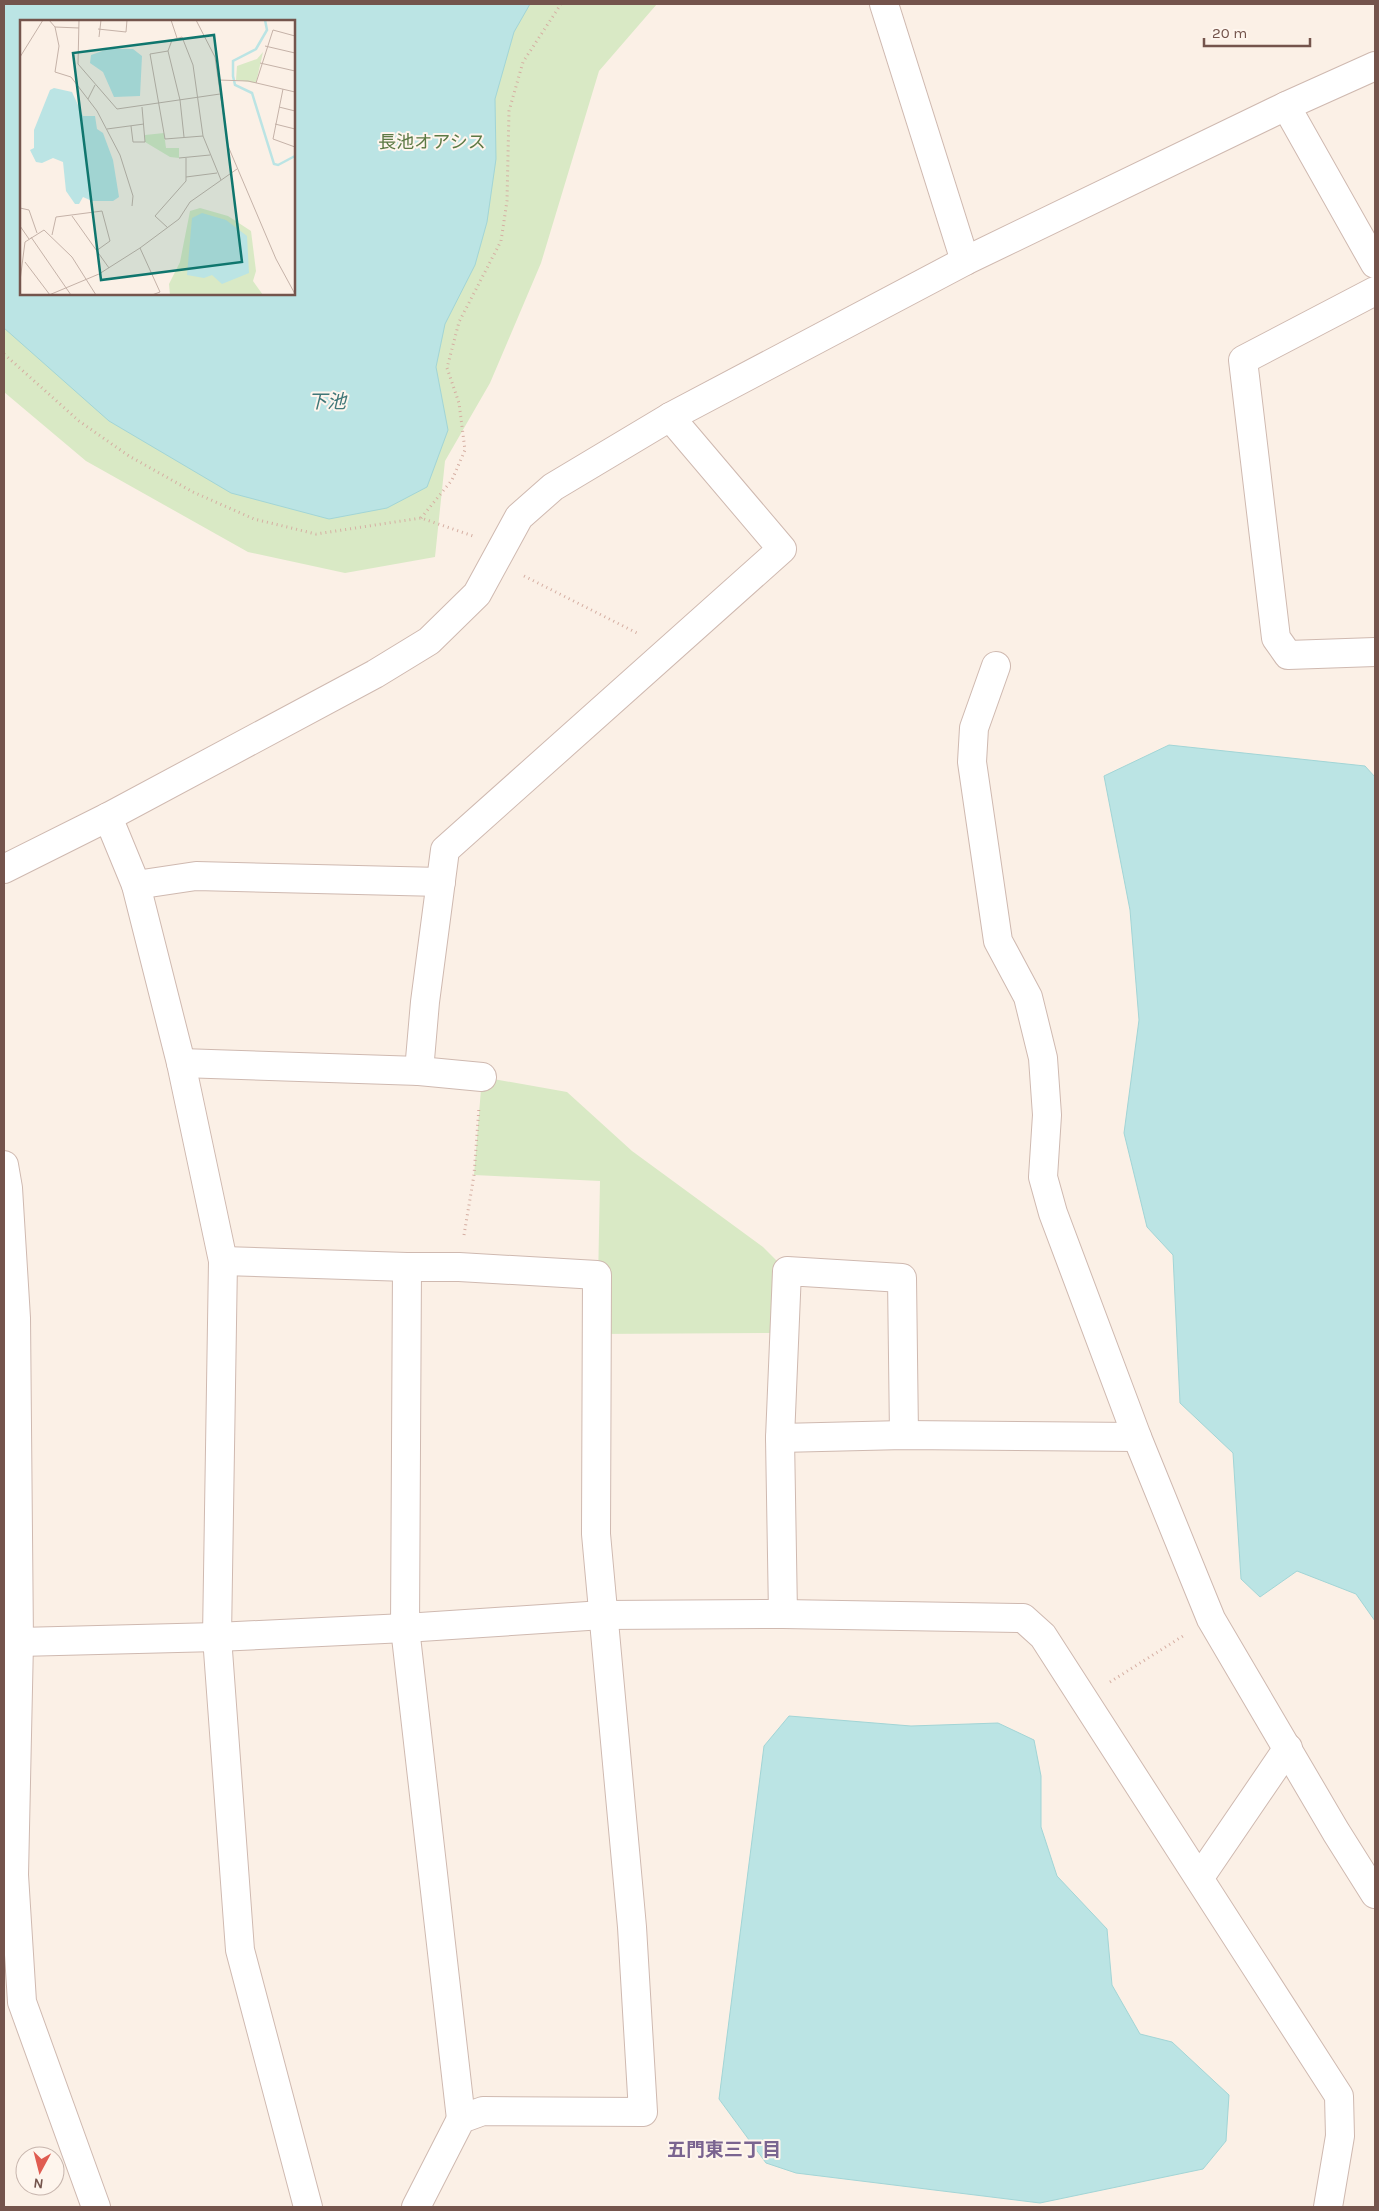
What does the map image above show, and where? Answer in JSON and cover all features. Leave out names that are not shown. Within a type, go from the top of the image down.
[{"type":"street","points":[[884,4],[965,261]]},
{"type":"street","points":[[4,869],[108,817],[375,674],[429,641],[477,594],[519,518],[553,487],[670,417],[965,261],[1286,106],[1375,66]]},
{"type":"street","points":[[1286,106],[1375,264]]},
{"type":"street","points":[[1375,291],[1243,360],[1276,638],[1288,655],[1375,652]]},
{"type":"street","points":[[419,1071],[425,1002],[445,850],[782,549],[670,417]]},
{"type":"street","points":[[996,666],[974,728],[972,762],[998,941],[1028,997],[1043,1058],[1047,1115],[1043,1177],[1048,1195],[1137,1437],[1211,1619],[1336,1832],[1375,1894]]},
{"type":"street","points":[[108,817],[136,885],[181,1063],[223,1261],[217,1637],[240,1950],[308,2207]]},
{"type":"street","points":[[136,885],[196,876],[441,882]]},
{"type":"street","points":[[181,1063],[419,1071],[482,1077]]},
{"type":"street","points":[[4,1165],[8,1188],[16,1318],[19,1642],[10,1775],[22,2002],[96,2207]]},
{"type":"street","points":[[223,1261],[407,1268],[459,1267],[598,1275],[596,1534],[632,1927],[643,2112],[483,2111],[461,2119]]},
{"type":"street","points":[[407,1268],[405,1628],[461,2119],[416,2207]]},
{"type":"street","points":[[783,1614],[780,1438],[787,1271],[902,1278],[904,1435]]},
{"type":"street","points":[[780,1438],[904,1435],[1137,1437]]},
{"type":"street","points":[[19,1642],[217,1637],[405,1628],[603,1615],[783,1614],[1022,1618],[1043,1636],[1200,1877],[1339,2096],[1340,2136],[1328,2207]]},
{"type":"street","points":[[1200,1877],[1288,1748]]},
{"type":"path","points":[[421,518],[452,480],[465,450],[459,403],[447,368],[459,322],[501,241],[507,201],[509,111],[523,62],[561,4]]},
{"type":"path","points":[[4,354],[79,421],[128,456],[193,492],[254,519],[316,534],[421,518],[499,554],[670,650]]},
{"type":"path","points":[[459,1267],[474,1175],[482,1077]]},
{"type":"path","points":[[1084,1698],[1211,1619]]},
{"type":"green space","name":"下池","points":[[4,4],[657,4],[599,71],[541,263],[490,383],[445,461],[435,557],[345,573],[248,552],[86,461],[4,392]]},
{"type":"green space","points":[[482,1077],[567,1092],[632,1151],[763,1247],[787,1271],[785,1333],[597,1334],[600,1181],[474,1175]]},
{"type":"water","name":"下池","points":[[4,4],[530,4],[514,32],[495,99],[496,159],[487,222],[475,265],[445,324],[436,367],[448,430],[427,487],[387,508],[329,519],[231,493],[109,421],[4,328]]},
{"type":"water","points":[[1169,745],[1365,766],[1375,777],[1375,1621],[1356,1594],[1297,1571],[1260,1597],[1241,1579],[1233,1453],[1180,1403],[1173,1255],[1147,1227],[1124,1133],[1139,1020],[1130,910],[1104,776]]},
{"type":"water","points":[[789,1716],[911,1726],[998,1723],[1034,1740],[1041,1776],[1041,1827],[1057,1876],[1107,1929],[1112,1985],[1140,2034],[1172,2042],[1229,2095],[1226,2141],[1203,2169],[1040,2203],[796,2173],[766,2163],[719,2099],[764,1746]]},
{"type":"district","name":"五門東三丁目","points":[[724,2150]]},
{"type":"park label","name":"長池オアシス","points":[[432,142]]}]
